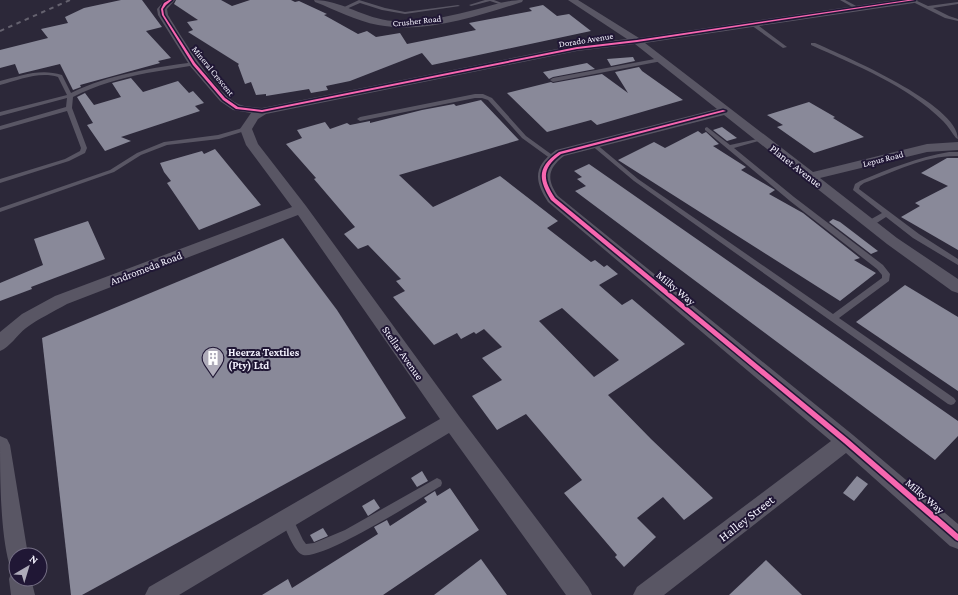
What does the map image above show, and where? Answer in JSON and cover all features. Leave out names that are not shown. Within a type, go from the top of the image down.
[{"type":"street","name":"Mineral Crescent","points":[[171,0],[165,4],[162,9],[163,15],[194,64],[230,104],[245,110],[262,111]]},
{"type":"street","name":"Crusher Road","points":[[318,0],[378,22],[407,24],[438,20],[505,5],[519,0]]},
{"type":"street","points":[[572,0],[634,38]]},
{"type":"street","name":"Dorado Avenue","points":[[262,111],[562,51],[634,38],[874,0]]},
{"type":"street","name":"Dorado Avenue","points":[[634,38],[753,24],[854,3],[913,0]]},
{"type":"street","name":"Planet Avenue","points":[[634,38],[724,111],[869,224],[928,268],[958,287]]},
{"type":"street","points":[[246,129],[253,117],[262,111]]},
{"type":"street","points":[[553,158],[568,150],[724,111]]},
{"type":"street","name":"Stellar Avenue","points":[[246,129],[252,145],[301,209],[452,422],[580,595]]},
{"type":"street","name":"Lepus Road","points":[[809,177],[927,148],[958,146]]},
{"type":"street","name":"Milky Way","points":[[553,158],[544,169],[543,176],[547,191],[553,199],[846,441],[958,538]]},
{"type":"street","name":"Andromeda Road","points":[[0,344],[10,331],[35,314],[61,300],[301,209]]},
{"type":"street","points":[[157,595],[452,422]]},
{"type":"street","name":"Halley Street","points":[[645,595],[846,441]]},
{"type":"street","points":[[0,445],[16,547]]},
{"type":"lane","points":[[470,5],[490,0],[505,5]]},
{"type":"lane","points":[[913,0],[926,8],[958,20]]},
{"type":"lane","points":[[342,9],[359,1],[384,9],[405,13],[458,6]]},
{"type":"lane","points":[[926,8],[958,3]]},
{"type":"lane","points":[[753,24],[785,47]]},
{"type":"lane","points":[[813,44],[899,86],[928,105],[952,127],[958,137]]},
{"type":"lane","points":[[553,80],[660,60]]},
{"type":"lane","points":[[0,114],[70,96],[84,88],[102,81],[130,74],[194,64]]},
{"type":"lane","points":[[0,83],[42,73],[60,76],[70,96],[69,108],[84,148],[83,152],[67,160],[0,181]]},
{"type":"lane","points":[[360,119],[475,96],[483,96],[490,99],[524,137],[553,158]]},
{"type":"lane","points":[[0,128],[69,108]]},
{"type":"lane","points":[[707,128],[792,199],[880,267],[886,274],[886,279],[834,318]]},
{"type":"lane","points":[[0,210],[112,171],[138,154],[166,144],[219,137],[246,129]]},
{"type":"lane","points":[[729,147],[760,139]]},
{"type":"lane","points":[[593,144],[636,180],[951,401]]},
{"type":"lane","points":[[958,154],[948,153],[910,164],[857,185],[856,190],[916,236],[958,262]]},
{"type":"lane","points":[[869,224],[887,213]]},
{"type":"lane","points":[[287,519],[299,544],[304,550],[309,551],[336,540],[437,483]]},
{"type":"building","points":[[121,0],[142,0],[162,27],[146,31],[171,58],[158,61],[160,63],[80,85],[81,87],[73,90],[60,64],[19,74],[15,64],[0,68],[0,50],[48,38],[41,29],[68,23],[65,17],[84,8]]},
{"type":"building","points":[[176,0],[221,0],[232,6],[250,0],[299,1],[327,14],[324,15],[358,34],[367,31],[376,37],[400,33],[407,44],[476,30],[469,23],[532,11],[529,8],[543,5],[557,16],[569,14],[591,31],[432,65],[422,53],[350,81],[326,86],[328,90],[311,93],[309,89],[266,96],[266,94],[256,95],[251,82],[245,84],[238,65],[239,64],[188,32],[193,30],[187,22],[198,20],[174,4]]},
{"type":"building","points":[[633,57],[635,61],[611,66],[607,59]]},
{"type":"building","points":[[587,63],[595,69],[549,79],[543,72]]},
{"type":"building","points":[[639,67],[642,71],[683,100],[597,125],[591,120],[547,132],[507,93],[551,82],[553,83],[602,74],[628,93],[615,72]]},
{"type":"building","points":[[131,78],[143,92],[178,81],[189,93],[193,91],[204,103],[195,106],[200,111],[121,137],[131,141],[105,151],[87,125],[93,123],[77,97],[85,93],[94,105],[121,97],[112,83]]},
{"type":"building","points":[[481,100],[519,140],[399,175],[433,207],[500,176],[558,221],[547,228],[591,262],[595,260],[604,267],[607,265],[618,274],[599,285],[622,305],[632,299],[685,344],[608,395],[651,439],[713,498],[684,520],[663,497],[637,518],[656,537],[624,567],[615,557],[617,555],[564,493],[582,480],[526,414],[497,430],[472,396],[502,380],[482,358],[502,347],[484,329],[476,334],[474,332],[461,339],[457,333],[434,345],[393,297],[405,291],[396,281],[401,279],[368,245],[358,249],[344,234],[355,227],[314,179],[316,178],[286,144],[302,138],[297,130],[325,122],[330,129],[347,123],[350,125],[370,121],[370,123],[422,110],[454,104],[456,106]],"holes":[[[562,308],[619,360],[594,377],[539,321]]]},
{"type":"building","points":[[809,102],[835,117],[833,118],[864,137],[814,153],[777,127],[783,125],[767,115]]},
{"type":"building","points":[[722,127],[737,138],[727,141],[713,130]]},
{"type":"building","points":[[698,131],[702,134],[706,132],[719,144],[713,146],[746,167],[741,170],[775,190],[769,194],[803,213],[860,258],[854,260],[876,273],[840,301],[618,160],[654,142],[665,148]]},
{"type":"building","points":[[215,149],[261,205],[199,230],[167,183],[171,181],[164,172],[160,163],[202,151],[204,154]]},
{"type":"building","points":[[947,158],[958,158],[958,250],[901,217],[920,206],[915,203],[948,186],[921,173]]},
{"type":"building","points":[[589,164],[958,421],[958,436],[935,460],[575,191],[586,186],[577,179],[582,177],[574,171]]},
{"type":"building","points":[[833,219],[840,222],[878,251],[871,254],[829,222]]},
{"type":"building","points":[[88,221],[105,259],[31,287],[32,289],[0,301],[0,283],[43,265],[34,239]]},
{"type":"building","name":"Heerza Textiles (Pty) Ltd","points":[[283,238],[337,310],[406,418],[82,595],[71,595],[42,338]]},
{"type":"building","points":[[905,285],[958,317],[958,391],[856,322]]},
{"type":"building","points":[[422,471],[428,481],[417,487],[411,478]]},
{"type":"building","points":[[857,476],[868,484],[854,501],[843,493]]},
{"type":"building","points":[[450,488],[479,530],[383,595],[262,595],[288,579],[292,588],[378,534],[374,527],[387,520],[390,526],[427,502],[424,498],[435,491],[437,496]]},
{"type":"building","points":[[374,499],[380,508],[368,516],[362,506]]},
{"type":"building","points":[[323,528],[328,536],[314,542],[310,535]]},
{"type":"building","points":[[481,559],[507,595],[434,595]]},
{"type":"building","points":[[766,560],[802,595],[729,595]]},
{"type":"railway","points":[[0,31],[70,0]]},
{"type":"cycle path","points":[[171,0],[165,4],[162,9],[163,15],[194,64],[224,99],[237,108],[262,111],[577,48],[637,41],[914,0]]},
{"type":"cycle path","points":[[724,111],[560,153],[548,163],[545,169],[544,180],[546,186],[553,199],[846,441],[958,538]]},
{"type":"place","name":"Heerza Textiles (Pty) Ltd","points":[[213,378]]}]
